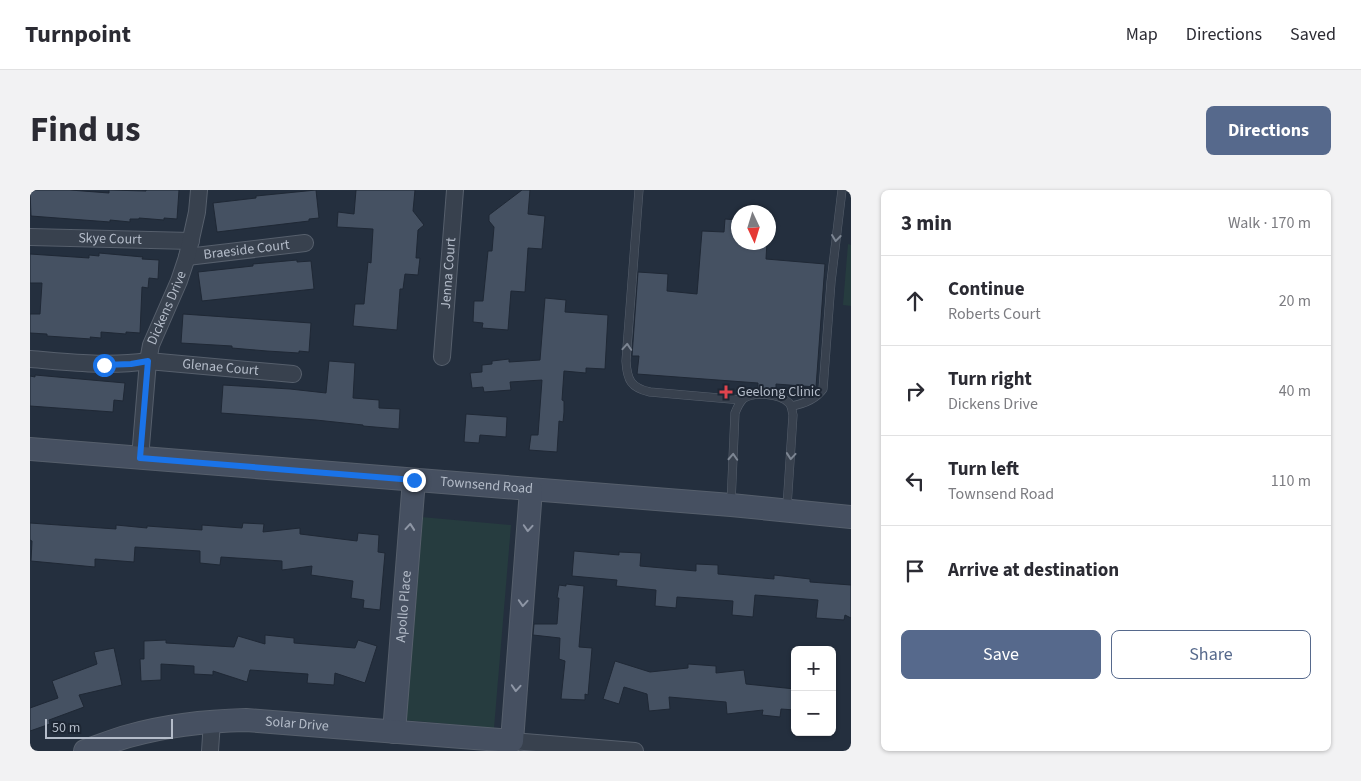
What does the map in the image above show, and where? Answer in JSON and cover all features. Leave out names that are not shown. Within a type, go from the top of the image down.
[{"type":"street","name":"Dickens Drive","points":[[140,458],[148,361],[152,345],[179,281],[189,249],[199,190]]},
{"type":"street","name":"Jenna Court","points":[[442,357],[455,190]]},
{"type":"street","name":"Skye Court","points":[[30,238],[189,249]]},
{"type":"street","name":"Braeside Court","points":[[189,249],[305,243]]},
{"type":"street","name":"Glenae Court","points":[[30,359],[104,365],[148,361],[293,374]]},
{"type":"street","name":"Townsend Road","points":[[30,449],[851,517]]},
{"type":"street","name":"Apollo Place","points":[[394,732],[414,480]]},
{"type":"street","points":[[531,490],[512,741],[635,751]]},
{"type":"street","name":"Solar Drive","points":[[85,751],[128,736],[165,727],[212,721],[246,720],[394,732],[433,739],[512,741]]},
{"type":"street","points":[[210,751],[212,721]]},
{"type":"lane","points":[[639,190],[626,361],[628,379],[640,390],[650,392],[742,400]]},
{"type":"lane","points":[[791,406],[800,405],[811,400],[823,388],[831,282],[842,190]]},
{"type":"lane","points":[[731,506],[736,413],[738,406],[742,400],[750,396],[768,395],[780,397],[788,402],[793,414],[787,511]]},
{"type":"green space","points":[[848,244],[851,245],[851,306],[843,305]]},
{"type":"green space","points":[[421,517],[511,525],[494,728],[404,720]]},
{"type":"building","points":[[30,190],[70,190],[109,193],[109,190],[179,190],[177,219],[139,218],[130,219],[130,222],[110,220],[110,222],[31,216]]},
{"type":"building","points":[[316,190],[319,218],[309,219],[309,221],[217,232],[213,203],[256,198],[256,196]]},
{"type":"building","points":[[356,190],[415,190],[413,211],[424,225],[418,230],[416,258],[420,258],[418,275],[405,274],[403,289],[400,289],[397,330],[353,326],[355,304],[364,304],[368,262],[371,263],[373,229],[337,227],[338,212],[354,214]]},
{"type":"building","points":[[522,190],[530,190],[528,214],[545,216],[542,249],[528,248],[525,292],[511,291],[508,330],[482,328],[483,323],[473,322],[474,301],[483,301],[488,251],[492,251],[494,227],[489,221],[489,215]]},
{"type":"building","points":[[725,219],[731,219],[731,250],[767,250],[766,259],[825,264],[816,387],[776,384],[776,390],[758,389],[758,383],[637,374],[639,356],[632,356],[638,272],[668,274],[667,291],[697,294],[702,231],[724,232]]},
{"type":"building","points":[[99,253],[159,260],[158,279],[149,278],[148,288],[142,287],[140,333],[101,332],[101,338],[90,337],[91,339],[30,333],[30,314],[40,314],[42,283],[30,283],[30,254],[89,258],[89,255],[99,256]]},
{"type":"building","points":[[297,260],[297,262],[311,261],[314,289],[202,301],[198,272]]},
{"type":"building","points":[[545,298],[566,300],[565,312],[608,315],[605,369],[586,368],[586,373],[564,371],[562,400],[564,401],[564,412],[563,422],[559,421],[557,452],[529,450],[531,435],[538,435],[542,380],[510,382],[511,390],[484,392],[483,387],[472,388],[470,373],[482,372],[482,365],[492,364],[492,361],[509,359],[509,362],[540,360]]},
{"type":"building","points":[[183,314],[311,323],[309,352],[267,351],[232,348],[232,346],[181,343]]},
{"type":"building","points":[[329,361],[355,363],[353,398],[379,400],[379,408],[400,409],[399,429],[316,420],[221,413],[223,385],[326,393]]},
{"type":"building","points":[[35,375],[125,383],[123,401],[114,400],[113,412],[30,406],[30,376],[35,377]]},
{"type":"building","points":[[466,414],[507,417],[506,437],[480,435],[479,443],[464,442]]},
{"type":"building","points":[[30,523],[116,529],[116,525],[202,530],[202,525],[242,528],[243,523],[264,524],[263,532],[300,528],[300,534],[357,541],[358,533],[379,535],[378,552],[385,553],[380,610],[363,608],[364,600],[351,598],[353,581],[311,575],[312,566],[282,570],[282,561],[221,557],[220,565],[200,563],[200,551],[135,547],[134,562],[95,559],[95,567],[31,561],[32,541],[30,540]]},
{"type":"building","points":[[574,551],[619,555],[619,552],[641,553],[640,566],[696,571],[696,564],[718,565],[718,574],[774,579],[774,575],[810,579],[810,582],[851,585],[851,618],[845,615],[844,620],[816,618],[818,600],[755,595],[753,617],[732,615],[733,601],[677,597],[676,608],[655,606],[656,590],[616,586],[617,580],[572,576]]},
{"type":"building","points":[[566,584],[584,586],[579,647],[592,648],[588,695],[585,694],[585,700],[561,699],[565,661],[559,659],[560,638],[533,635],[534,624],[557,624],[559,585],[566,586]]},
{"type":"building","points":[[265,635],[294,638],[294,643],[355,648],[358,640],[377,646],[365,683],[335,673],[334,685],[307,683],[308,674],[250,670],[247,682],[213,671],[213,675],[194,674],[194,666],[161,664],[161,680],[141,681],[140,659],[144,659],[144,641],[166,640],[166,643],[234,647],[238,636],[265,644]]},
{"type":"building","points":[[114,648],[122,685],[79,695],[84,707],[49,720],[50,724],[30,731],[30,708],[58,698],[52,681],[97,664],[94,652]]},
{"type":"building","points":[[615,661],[650,672],[688,668],[688,664],[716,666],[716,673],[744,670],[746,684],[791,689],[791,710],[781,709],[780,717],[762,715],[763,710],[727,714],[726,702],[669,697],[670,709],[649,711],[647,694],[624,687],[619,704],[603,699]]},
{"type":"place","name":"Geelong Clinic","points":[[726,392]]},
{"type":"route","points":[[104,365],[148,361],[140,458],[414,480]]}]
